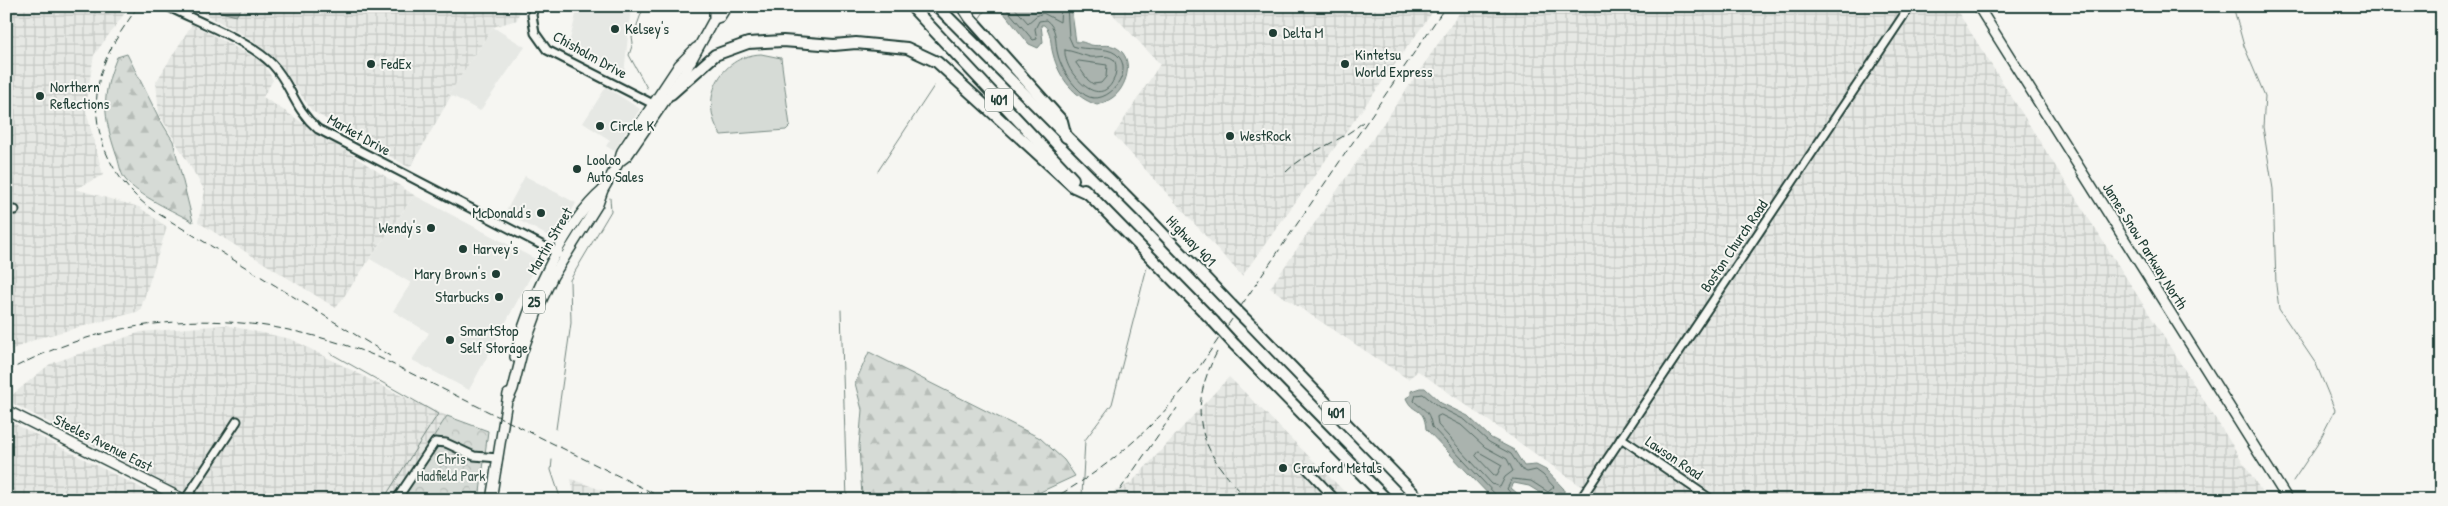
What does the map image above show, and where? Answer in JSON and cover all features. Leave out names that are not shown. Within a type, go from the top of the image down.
[{"type":"highway","name":"401","points":[[911,6],[1087,193],[1387,500]]},
{"type":"highway","name":"Highway 401","points":[[937,6],[1066,138],[1147,217],[1420,500]]},
{"type":"highway","points":[[962,6],[976,25],[1062,122],[1066,138]]},
{"type":"highway","points":[[671,94],[715,55],[748,43],[783,41],[834,45],[856,43],[907,48],[937,62],[1074,187],[1087,193]]},
{"type":"main road","name":"Martin Street","points":[[657,106],[671,94],[686,70],[696,48],[714,19],[714,12],[718,6]]},
{"type":"main road","name":"Martin Street","points":[[714,19],[720,17],[727,6]]},
{"type":"main road","name":"James Snow Parkway North","points":[[1978,6],[2288,500]]},
{"type":"main road","name":"Martin Street","points":[[491,500],[509,398],[508,388],[522,333],[542,282],[561,255],[590,200],[602,190],[619,162],[627,156],[680,66],[696,48]]},
{"type":"main road","name":"Steeles Avenue East","points":[[7,412],[185,500]]},
{"type":"street","name":"Market Drive","points":[[167,6],[252,48],[267,59],[278,71],[303,115],[318,129],[561,255]]},
{"type":"street","name":"Chisholm Drive","points":[[534,6],[532,15],[535,33],[547,50],[657,106]]},
{"type":"street","name":"Boston Church Road","points":[[1580,500],[1910,6]]},
{"type":"street","points":[[6,210],[15,210]]},
{"type":"street","points":[[185,500],[237,421]]},
{"type":"street","name":"Lawson Road","points":[[1621,438],[1712,500]]},
{"type":"street","points":[[396,500],[435,442],[474,456],[498,458]]},
{"type":"street","points":[[1307,469],[1336,500]]},
{"type":"shaded area","points":[[6,6],[130,6],[94,55],[85,107],[103,175],[75,189],[139,207],[167,227],[140,311],[39,338],[6,352]]},
{"type":"shaded area","points":[[190,6],[521,6],[517,20],[493,27],[449,94],[451,96],[410,168],[312,111],[277,60],[249,38]]},
{"type":"shaded area","points":[[578,6],[631,6],[624,75],[568,48]]},
{"type":"shaded area","points":[[1105,6],[1437,6],[1242,276],[1114,135],[1160,64]]},
{"type":"shaded area","points":[[1464,6],[1954,6],[2267,500],[1583,500],[1588,491],[1418,371],[1408,379],[1270,288]]},
{"type":"shaded area","points":[[192,24],[263,62],[273,80],[263,97],[414,195],[336,308],[198,222],[205,191],[159,114],[156,82]]},
{"type":"shaded area","points":[[493,27],[525,47],[480,111],[449,94]]},
{"type":"shaded area","points":[[606,87],[640,109],[614,151],[606,146],[610,140],[583,123]]},
{"type":"shaded area","points":[[525,176],[576,203],[556,240],[505,213]]},
{"type":"shaded area","points":[[414,195],[539,261],[469,390],[412,360],[429,333],[393,311],[411,283],[370,259]]},
{"type":"shaded area","points":[[225,325],[291,339],[398,394],[447,416],[392,500],[198,500],[6,400],[50,364],[141,332]]},
{"type":"shaded area","points":[[1229,377],[1353,500],[1097,500],[1131,483]]},
{"type":"shaded area","points":[[11,422],[165,500],[6,500],[6,428]]},
{"type":"shaded area","points":[[571,479],[629,500],[575,500]]},
{"type":"green space","points":[[127,54],[159,118],[173,141],[193,222],[138,191],[122,174],[108,128],[106,95],[117,57]]},
{"type":"green space","points":[[761,54],[781,58],[790,126],[786,130],[721,135],[714,122],[712,108],[712,95],[717,82],[734,63],[746,57]]},
{"type":"green space","points":[[869,352],[1040,438],[1064,460],[1075,476],[1023,500],[868,500],[862,497],[859,446],[862,410],[855,383]]},
{"type":"green space","name":"Chris Hadfield Park","points":[[447,416],[488,431],[479,500],[392,500]]},
{"type":"water","points":[[219,6],[243,6],[236,16],[218,11]]},
{"type":"water","points":[[1071,6],[1076,42],[1091,45],[1107,45],[1117,48],[1126,59],[1127,74],[1121,88],[1112,98],[1097,105],[1081,97],[1063,79],[1056,63],[1047,28],[1044,25],[1041,25],[1043,42],[1038,48],[1029,44],[999,7]]},
{"type":"water","points":[[1425,388],[1441,403],[1468,416],[1491,438],[1514,450],[1524,466],[1536,465],[1546,470],[1564,489],[1564,493],[1559,492],[1547,497],[1529,486],[1514,483],[1511,488],[1525,500],[1494,500],[1426,429],[1423,416],[1412,407],[1406,398],[1411,395],[1411,391]]},
{"type":"waterway","points":[[644,6],[637,25],[637,34],[632,36],[633,43],[629,55],[647,88]]},
{"type":"waterway","points":[[979,19],[988,6]]},
{"type":"waterway","points":[[2233,6],[2244,46],[2265,96],[2263,127],[2273,189],[2276,285],[2279,309],[2316,364],[2335,410],[2317,445],[2293,481]]},
{"type":"waterway","points":[[878,171],[934,86]]},
{"type":"waterway","points":[[556,429],[571,323],[570,280],[611,211],[610,198]]},
{"type":"waterway","points":[[1079,500],[1082,496],[1085,440],[1112,404],[1147,267]]},
{"type":"waterway","points":[[841,310],[847,500]]},
{"type":"waterway","points":[[330,353],[438,414],[383,500]]},
{"type":"waterway","points":[[552,460],[551,470],[561,500]]},
{"type":"railway","points":[[138,6],[109,52],[99,80],[96,102],[98,123],[103,143],[111,163],[122,181],[154,211],[390,356]]},
{"type":"railway","points":[[1050,500],[1089,477],[1124,450],[1157,419],[1187,385],[1446,6]]},
{"type":"railway","points":[[1286,172],[1304,158],[1344,136],[1363,122]]},
{"type":"railway","points":[[6,372],[51,351],[96,335],[143,326],[190,321],[237,323],[284,329],[331,341],[378,357],[667,500]]},
{"type":"railway","points":[[1217,352],[1202,392],[1200,410],[1202,427],[1207,444],[1215,460],[1242,493]]},
{"type":"railway","points":[[1113,500],[1177,408]]},
{"type":"place","name":"Kelsey's","points":[[615,29]]},
{"type":"place","name":"Delta M","points":[[1273,33]]},
{"type":"place","name":"FedEx","points":[[371,64]]},
{"type":"place","name":"Kintetsu World Express","points":[[1345,64]]},
{"type":"place","name":"Northern Reflections","points":[[40,96]]},
{"type":"place","name":"Circle K","points":[[600,126]]},
{"type":"place","name":"WestRock","points":[[1230,136]]},
{"type":"place","name":"Looloo Auto Sales","points":[[577,169]]},
{"type":"place","name":"McDonald's","points":[[541,213]]},
{"type":"place","name":"Wendy's","points":[[431,228]]},
{"type":"place","name":"Harvey's","points":[[463,249]]},
{"type":"place","name":"Mary Brown's","points":[[496,274]]},
{"type":"place","name":"Starbucks","points":[[499,297]]},
{"type":"place","name":"SmartStop Self Storage","points":[[450,340]]},
{"type":"place","name":"Crawford Metals","points":[[1283,468]]}]
